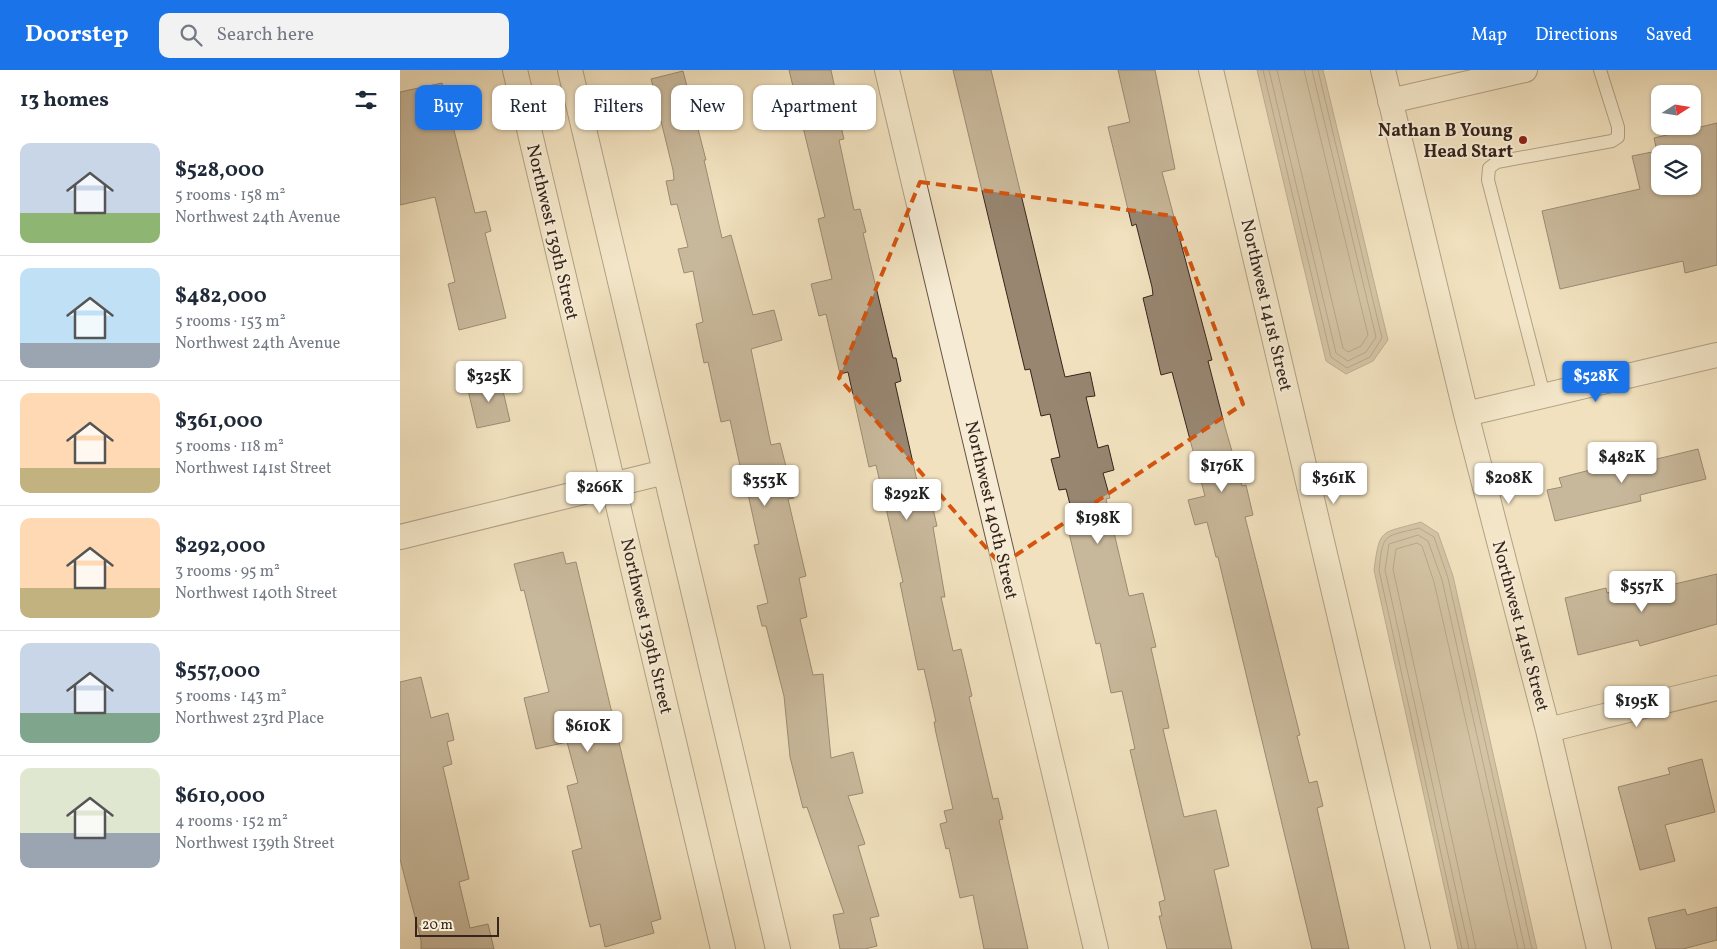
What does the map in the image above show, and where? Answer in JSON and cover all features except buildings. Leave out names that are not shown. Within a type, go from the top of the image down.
[{"type":"street","name":"Northwest 139th Street","points":[[515,70],[723,949]]},
{"type":"street","points":[[570,70],[778,949]]},
{"type":"street","name":"Northwest 140th Street","points":[[887,70],[1096,949]]},
{"type":"street","name":"Northwest 141st Street","points":[[1211,70],[1418,949]]},
{"type":"street","name":"Northwest 141st Street","points":[[1383,70],[1466,414],[1548,730],[1599,949]]},
{"type":"street","points":[[1390,100],[1525,70]]},
{"type":"street","points":[[1466,414],[1717,354]]},
{"type":"street","points":[[400,537],[665,472]]},
{"type":"street","points":[[1548,730],[1717,688]]},
{"type":"lane","points":[[1544,396],[1488,180],[1489,168],[1497,162],[1612,141],[1618,137],[1618,127],[1600,70]]},
{"type":"highlighted area","points":[[920,182],[1173,216],[1243,404],[1001,565],[839,378]]},
{"type":"water","points":[[1257,70],[1323,70],[1388,340],[1373,361],[1346,374],[1326,361]]},
{"type":"water","points":[[1421,522],[1438,533],[1453,576],[1537,949],[1458,949],[1374,570],[1378,546],[1384,534]]},
{"type":"place","name":"Nathan B Young Head Start","points":[[1523,140]]}]
